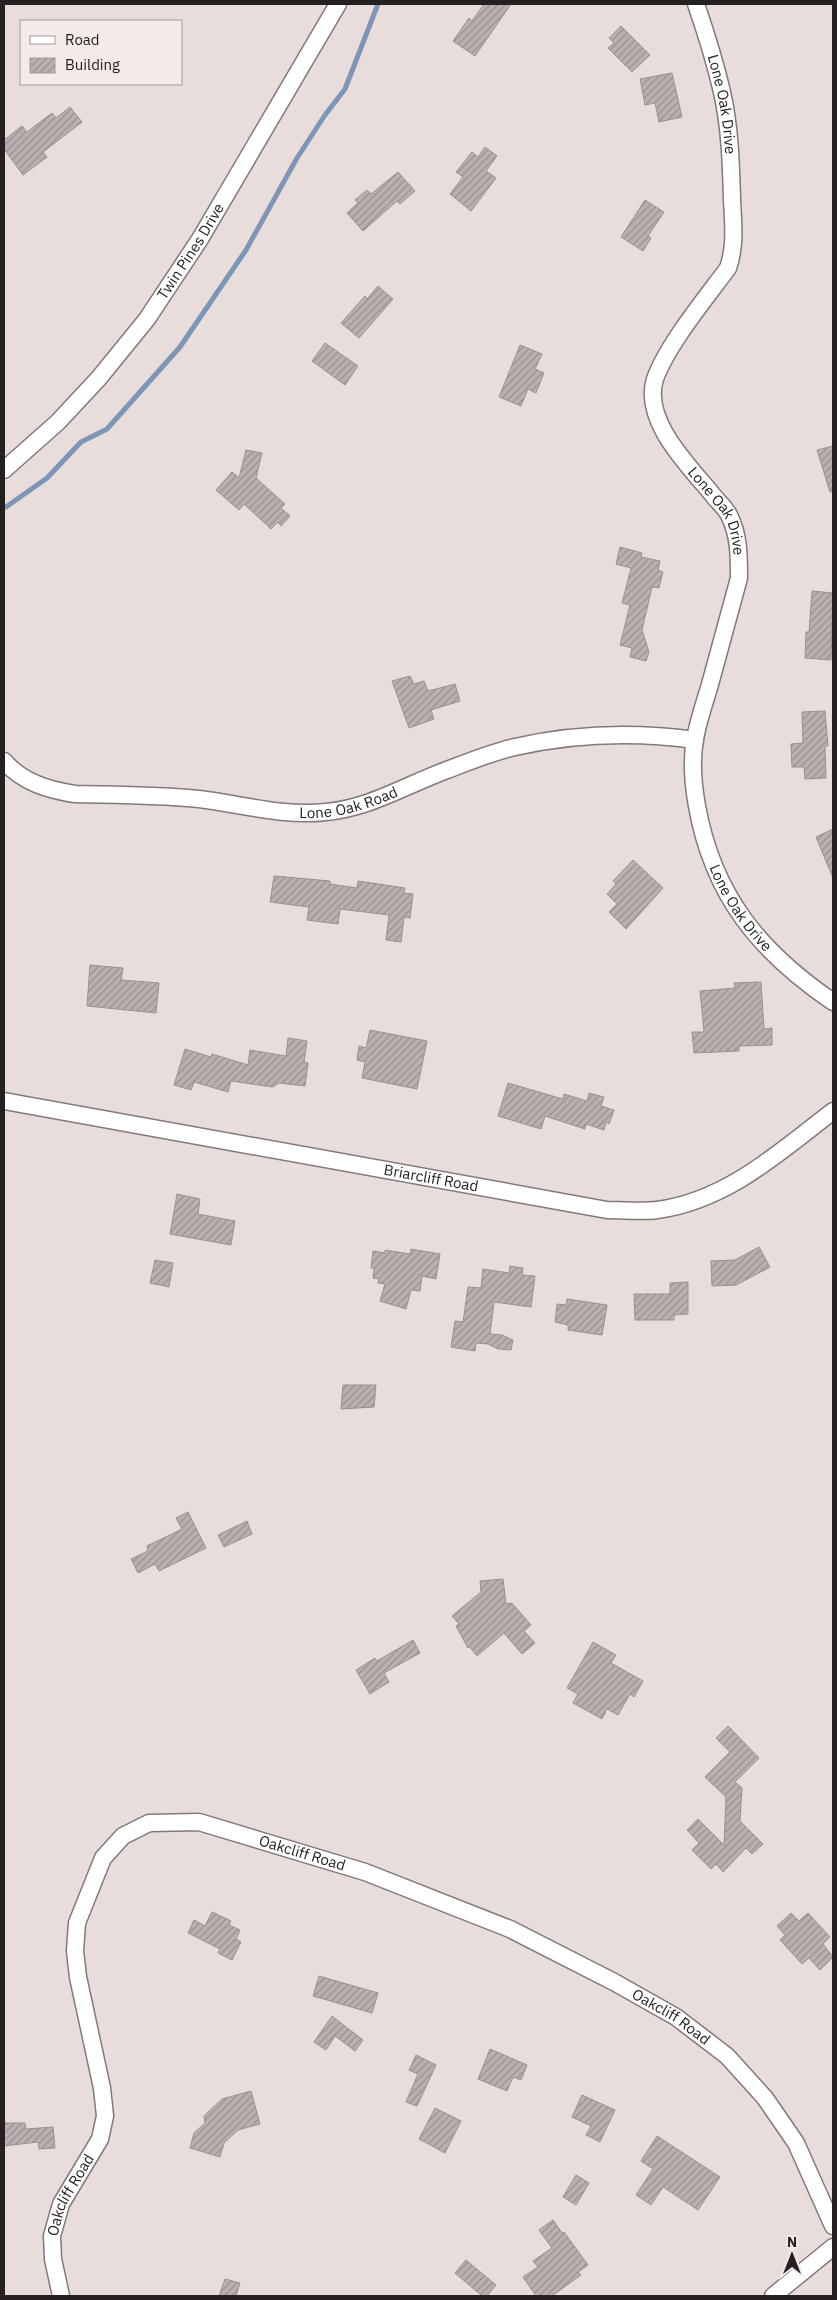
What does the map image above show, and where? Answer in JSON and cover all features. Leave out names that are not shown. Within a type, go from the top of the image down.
[{"type":"street","name":"Twin Pines Drive","points":[[4,470],[58,422],[99,378],[147,319],[200,239],[338,4]]},
{"type":"street","name":"Lone Oak Drive","points":[[696,4],[710,43],[722,94],[731,167],[734,235],[732,254],[728,268],[662,361],[654,382],[653,394],[655,414],[664,430],[682,458],[728,513],[737,534],[740,554],[739,578],[695,740],[694,786],[702,834],[714,871],[745,922],[768,951],[804,982],[833,1002]]},
{"type":"street","name":"Lone Oak Road","points":[[4,761],[10,769],[30,781],[54,791],[74,794],[199,799],[287,812],[326,812],[363,806],[446,770],[513,747],[559,740],[615,736],[662,736],[695,740]]},
{"type":"street","name":"Briarcliff Road","points":[[4,1101],[607,1210],[657,1210],[704,1199],[763,1165],[833,1112]]},
{"type":"street","name":"Oakcliff Road","points":[[61,2296],[52,2259],[52,2236],[61,2204],[100,2139],[105,2116],[102,2088],[78,1977],[75,1951],[77,1923],[103,1858],[123,1836],[149,1823],[199,1822],[365,1872],[510,1929],[614,1982],[676,2017],[727,2056],[764,2098],[796,2142],[833,2226]]},
{"type":"street","points":[[773,2296],[833,2247]]},
{"type":"building","points":[[484,4],[511,4],[475,56],[453,41],[469,18],[472,21]]},
{"type":"building","points":[[621,26],[650,55],[632,72],[608,48],[614,43],[609,38]]},
{"type":"building","points":[[672,73],[682,117],[659,122],[655,103],[645,105],[640,79]]},
{"type":"building","points":[[70,107],[82,122],[43,152],[47,157],[23,175],[4,149],[4,140],[22,126],[27,132],[52,113],[56,118]]},
{"type":"building","points":[[485,147],[497,156],[486,171],[496,178],[471,211],[450,194],[463,177],[456,172],[472,152],[478,157]]},
{"type":"building","points":[[398,172],[415,191],[400,204],[397,201],[363,231],[347,213],[358,203],[355,200],[367,190],[371,194]]},
{"type":"building","points":[[645,200],[664,212],[648,236],[651,238],[643,251],[621,237]]},
{"type":"building","points":[[378,286],[393,299],[359,338],[341,323],[365,296],[367,299]]},
{"type":"building","points":[[325,343],[358,366],[345,385],[312,361]]},
{"type":"building","points":[[520,345],[542,354],[535,369],[544,373],[536,393],[528,389],[521,406],[499,397]]},
{"type":"building","points":[[833,446],[833,491],[830,492],[817,450]]},
{"type":"building","points":[[246,450],[262,453],[256,478],[285,504],[281,508],[290,516],[281,526],[278,522],[271,529],[244,504],[239,510],[216,490],[232,472],[239,478]]},
{"type":"building","points":[[620,547],[642,553],[641,557],[660,561],[658,570],[663,572],[659,588],[652,587],[642,630],[649,652],[646,661],[630,657],[632,648],[620,645],[630,605],[622,603],[631,568],[616,564]]},
{"type":"building","points":[[812,591],[833,593],[831,660],[805,658],[806,632],[809,632]]},
{"type":"building","points":[[410,676],[414,684],[424,681],[428,691],[455,684],[460,701],[431,710],[434,719],[409,728],[392,681]]},
{"type":"building","points":[[825,711],[828,746],[825,746],[826,778],[805,779],[804,767],[792,767],[791,744],[803,743],[802,712]]},
{"type":"building","points":[[833,829],[833,878],[816,837]]},
{"type":"building","points":[[633,860],[663,888],[626,929],[609,912],[617,904],[607,894],[616,884],[613,881]]},
{"type":"building","points":[[274,876],[330,881],[330,884],[357,888],[358,881],[405,888],[404,893],[413,894],[410,918],[404,917],[401,942],[386,940],[389,915],[340,909],[338,924],[307,920],[309,907],[270,902]]},
{"type":"building","points":[[90,965],[123,968],[121,980],[159,983],[156,1013],[87,1006]]},
{"type":"building","points":[[761,982],[764,1029],[772,1028],[772,1045],[739,1046],[739,1051],[694,1053],[692,1032],[704,1032],[700,991],[735,988],[734,983]]},
{"type":"building","points":[[370,1030],[427,1041],[417,1089],[362,1078],[365,1062],[357,1060],[359,1046],[366,1048]]},
{"type":"building","points":[[288,1038],[307,1041],[304,1062],[308,1063],[305,1086],[279,1083],[273,1087],[231,1081],[228,1092],[194,1082],[191,1090],[174,1085],[185,1049],[211,1057],[212,1054],[248,1065],[250,1050],[286,1056]]},
{"type":"building","points":[[508,1083],[563,1099],[564,1094],[587,1101],[589,1093],[604,1097],[601,1106],[614,1110],[609,1124],[606,1122],[604,1130],[586,1124],[585,1129],[545,1116],[541,1129],[498,1116]]},
{"type":"building","points":[[177,1194],[200,1199],[198,1214],[235,1221],[231,1245],[170,1234]]},
{"type":"building","points":[[759,1247],[770,1267],[736,1285],[712,1286],[711,1261],[735,1260]]},
{"type":"building","points":[[411,1249],[440,1254],[436,1279],[422,1276],[420,1291],[411,1290],[406,1309],[380,1301],[385,1284],[378,1283],[379,1279],[373,1278],[374,1268],[371,1268],[373,1251],[385,1253],[385,1250],[410,1254]]},
{"type":"building","points":[[155,1260],[173,1263],[169,1287],[150,1283]]},
{"type":"building","points":[[510,1266],[523,1268],[522,1275],[535,1276],[531,1307],[494,1302],[490,1334],[502,1335],[513,1340],[511,1350],[498,1349],[488,1344],[476,1343],[475,1351],[451,1347],[455,1321],[463,1322],[468,1287],[481,1288],[483,1269],[509,1273]]},
{"type":"building","points":[[688,1282],[688,1314],[674,1315],[674,1320],[635,1320],[634,1294],[670,1294],[670,1283]]},
{"type":"building","points":[[567,1299],[607,1305],[602,1335],[568,1330],[568,1325],[555,1322],[557,1304],[566,1305]]},
{"type":"building","points":[[343,1385],[376,1385],[374,1407],[341,1409]]},
{"type":"building","points":[[188,1512],[206,1548],[159,1571],[155,1564],[138,1573],[131,1559],[148,1551],[147,1546],[182,1529],[176,1518]]},
{"type":"building","points":[[247,1521],[252,1534],[224,1547],[218,1535]]},
{"type":"building","points":[[503,1579],[506,1604],[512,1603],[531,1625],[524,1631],[535,1643],[522,1654],[504,1633],[477,1656],[469,1646],[468,1648],[456,1626],[459,1624],[452,1616],[481,1592],[480,1581]]},
{"type":"building","points":[[413,1640],[420,1653],[384,1673],[389,1682],[370,1694],[356,1670],[375,1658],[377,1661]]},
{"type":"building","points":[[593,1642],[616,1655],[611,1663],[643,1681],[634,1697],[630,1694],[618,1715],[607,1709],[602,1719],[573,1703],[578,1694],[567,1688]]},
{"type":"building","points":[[728,1726],[759,1758],[735,1782],[742,1788],[740,1821],[763,1844],[752,1854],[746,1848],[723,1872],[716,1864],[711,1869],[692,1850],[699,1843],[687,1830],[698,1819],[724,1845],[726,1797],[705,1777],[730,1752],[716,1738]]},
{"type":"building","points":[[212,1912],[231,1921],[229,1925],[240,1930],[236,1939],[241,1942],[232,1960],[218,1953],[220,1949],[188,1933],[194,1920],[205,1926]]},
{"type":"building","points":[[791,1913],[799,1921],[808,1913],[830,1937],[823,1944],[833,1957],[820,1970],[809,1958],[802,1964],[780,1940],[785,1935],[777,1926]]},
{"type":"building","points":[[319,1976],[378,1993],[372,2013],[313,1996]]},
{"type":"building","points":[[332,2016],[363,2040],[355,2051],[335,2036],[326,2050],[314,2042]]},
{"type":"building","points":[[490,2049],[527,2065],[521,2080],[513,2077],[507,2091],[478,2079]]},
{"type":"building","points":[[416,2055],[436,2065],[417,2106],[406,2102],[418,2074],[409,2070]]},
{"type":"building","points":[[251,2091],[260,2124],[238,2130],[224,2143],[220,2157],[190,2148],[194,2133],[205,2123],[204,2116],[222,2099]]},
{"type":"building","points":[[582,2095],[615,2110],[600,2142],[586,2135],[591,2126],[572,2117]]},
{"type":"building","points":[[435,2108],[461,2121],[445,2153],[419,2139]]},
{"type":"building","points":[[4,2123],[25,2123],[26,2129],[53,2127],[55,2148],[39,2149],[38,2142],[4,2146]]},
{"type":"building","points":[[657,2136],[720,2177],[698,2210],[663,2187],[651,2205],[636,2195],[653,2169],[641,2161]]},
{"type":"building","points":[[576,2175],[589,2183],[576,2205],[563,2197]]},
{"type":"building","points":[[553,2220],[588,2265],[578,2272],[581,2275],[552,2296],[536,2296],[523,2277],[538,2267],[533,2261],[552,2248],[539,2230]]},
{"type":"building","points":[[466,2260],[496,2285],[487,2296],[482,2296],[455,2273]]},
{"type":"building","points":[[225,2279],[240,2283],[236,2296],[219,2296]]},
{"type":"waterway","points":[[6,507],[47,478],[81,442],[107,429],[180,347],[246,250],[297,158],[325,115],[345,89],[378,4]]}]
